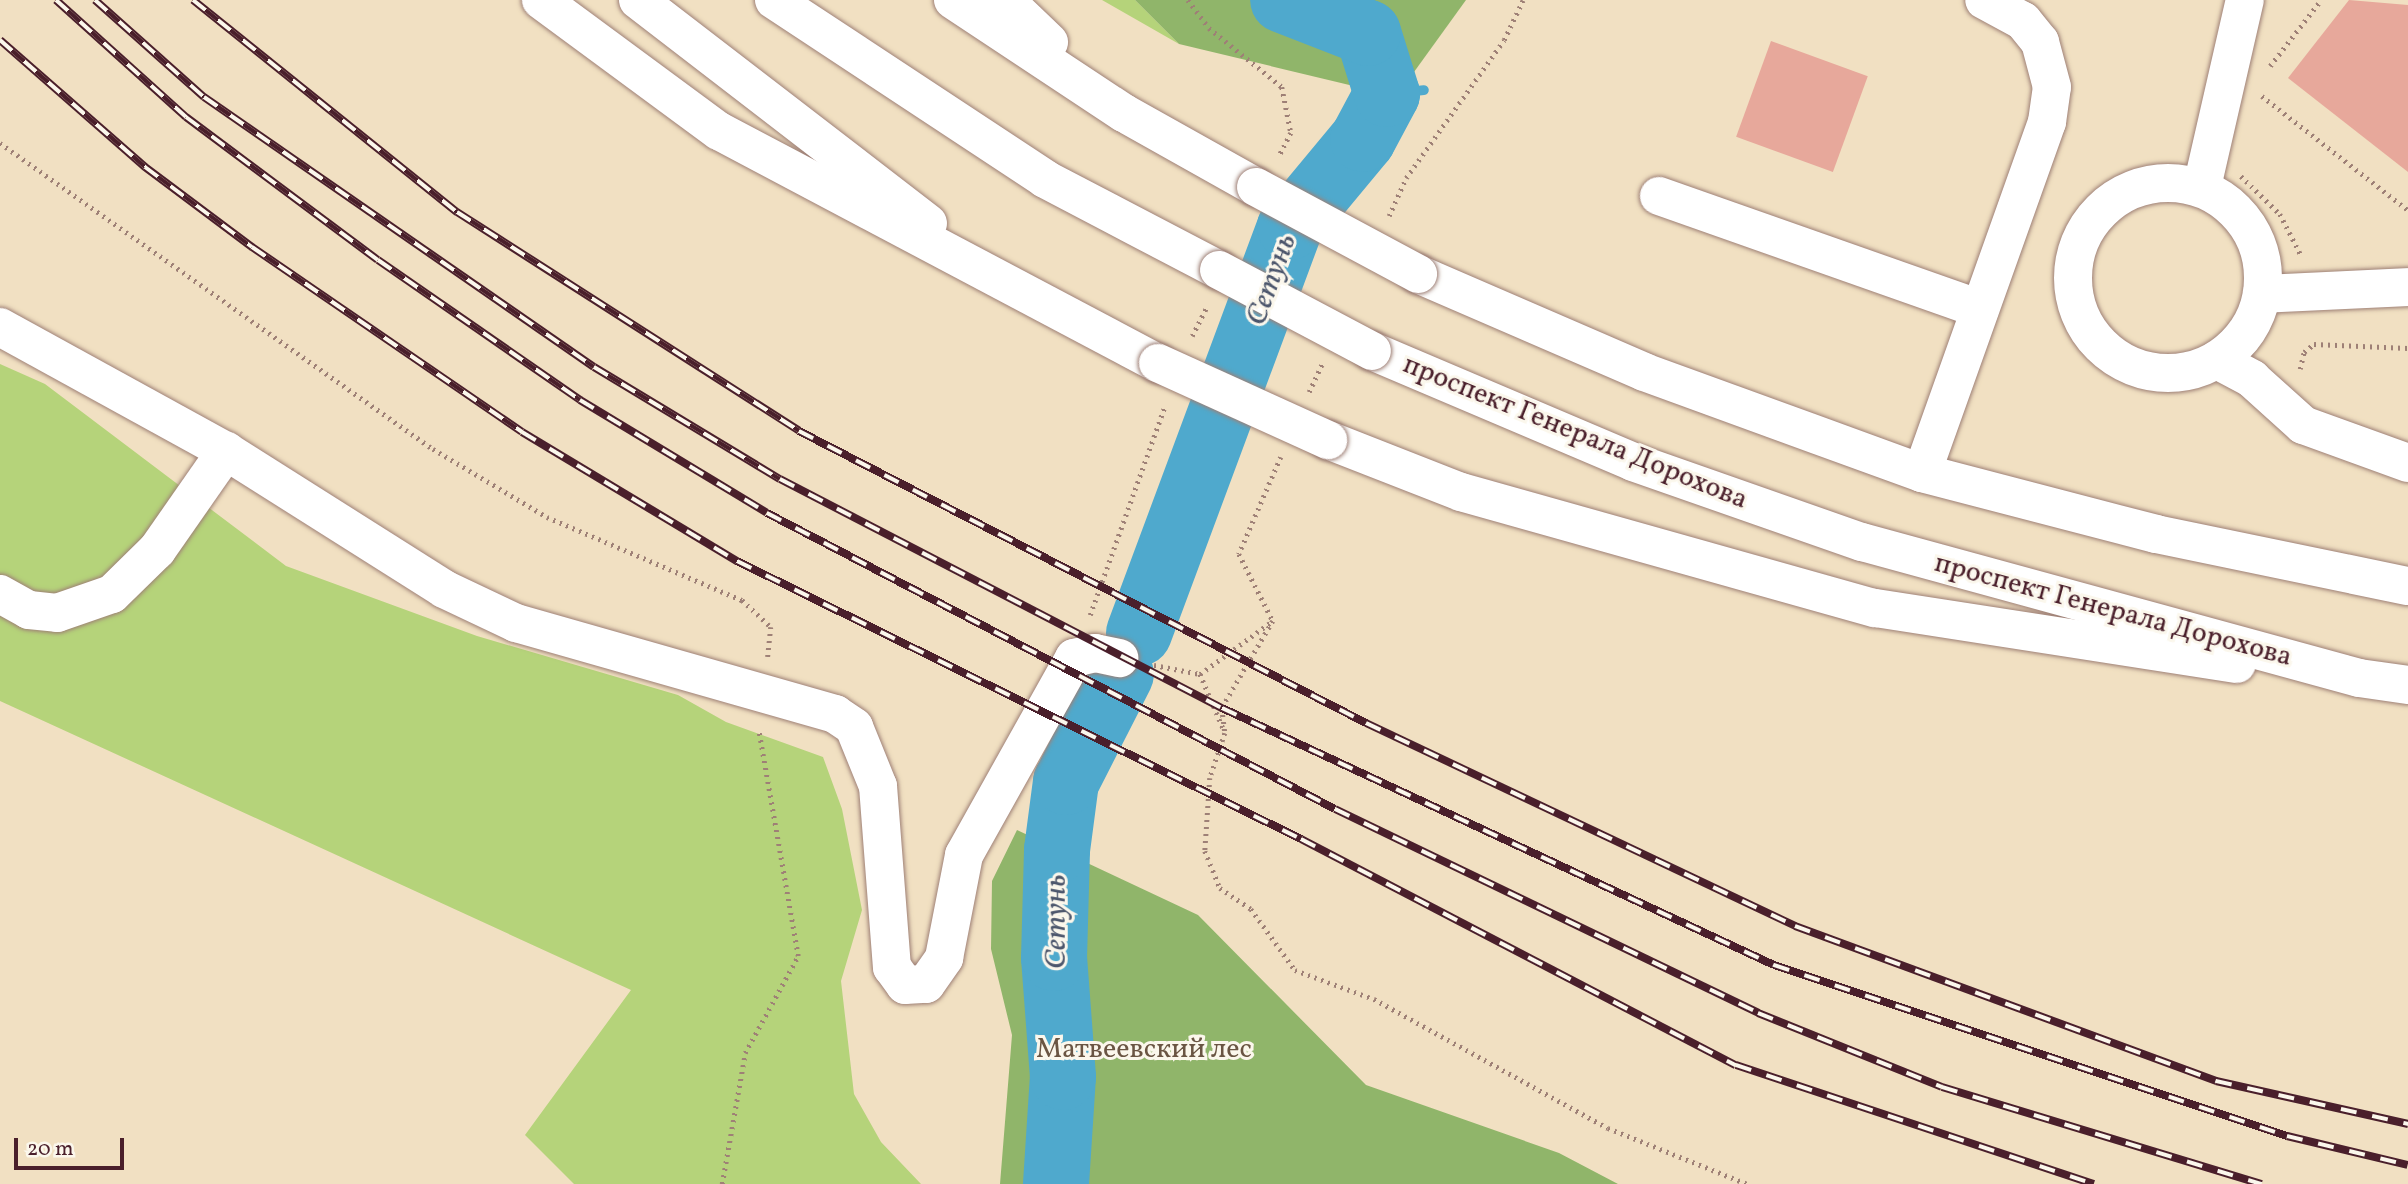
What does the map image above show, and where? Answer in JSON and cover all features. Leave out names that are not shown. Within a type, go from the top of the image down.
[{"type":"main road","points":[[541,0],[719,131],[1012,289],[1171,369],[1328,440],[1461,492],[1875,608],[2129,652],[2359,678]]},
{"type":"main road","points":[[638,0],[1012,289]]},
{"type":"main road","name":"проспект Генерала Дорохова","points":[[774,0],[1045,179],[1216,281],[1633,462],[1862,542],[2359,678],[2408,685]]},
{"type":"main road","points":[[953,0],[1124,113],[1256,187],[1418,274],[1644,372],[1922,473],[2156,534],[2408,586]]},
{"type":"main road","points":[[1005,0],[1124,113]]},
{"type":"main road","points":[[1922,473],[2047,122],[2052,87],[2032,31],[1984,0]]},
{"type":"main road","points":[[2202,187],[2241,79],[2245,0]]},
{"type":"main road","points":[[2157,182],[2202,187],[2243,217],[2258,244],[2262,294],[2244,337],[2217,360],[2185,372],[2151,372],[2119,360],[2094,338],[2077,308],[2072,274],[2079,241],[2097,212],[2125,192],[2157,182]]},
{"type":"main road","points":[[1659,195],[1980,309]]},
{"type":"main road","points":[[2262,294],[2408,287]]},
{"type":"main road","points":[[0,327],[226,451],[444,589],[516,623],[835,714],[854,727],[878,786],[892,967],[905,985],[926,984],[944,958],[964,856],[1096,656]]},
{"type":"main road","points":[[2217,360],[2252,379],[2303,425],[2408,463]]},
{"type":"main road","points":[[0,594],[29,610],[57,613],[111,594],[157,550],[226,451]]},
{"type":"path","points":[[1188,0],[1209,28],[1282,87]]},
{"type":"path","points":[[2321,0],[2241,79],[2408,210]]},
{"type":"path","points":[[2233,163],[2280,215],[2292,242],[2312,263]]},
{"type":"path","points":[[1216,281],[1171,369],[1096,656],[1200,674],[1273,621]]},
{"type":"path","points":[[2314,344],[2408,348]]},
{"type":"path","points":[[1200,674],[1225,733]]},
{"type":"path","points":[[1251,909],[1295,970],[1374,999],[1608,1128],[1747,1184]]},
{"type":"green space","points":[[1102,0],[1135,0],[1179,44]]},
{"type":"green space","points":[[1135,0],[1466,0],[1401,90],[1387,94],[1179,44]]},
{"type":"green space","points":[[0,364],[45,384],[286,566],[477,636],[678,695],[726,722],[823,757],[842,809],[862,910],[841,981],[854,1094],[881,1142],[921,1184],[574,1184],[525,1135],[631,990],[0,701]]},
{"type":"green space","name":"Матвеевский лес","points":[[1017,830],[1198,915],[1366,1085],[1559,1153],[1618,1184],[1000,1184],[1012,1035],[991,949],[992,881]]},
{"type":"building","points":[[2349,0],[2408,5],[2408,172],[2288,78]]},
{"type":"building","points":[[1771,41],[1868,76],[1833,172],[1736,137]]},
{"type":"waterway","name":"Сетунь","points":[[1139,633],[1290,227],[1363,139],[1387,94],[1368,33],[1283,0]]},
{"type":"waterway","points":[[1387,94],[1424,90]]},
{"type":"waterway","name":"Сетунь","points":[[1056,1184],[1063,1077],[1054,958],[1057,850],[1066,782],[1121,674]]},
{"type":"railway","points":[[56,0],[186,117],[378,260],[580,400],[767,513],[1335,809],[1758,1013],[1942,1087],[2262,1184]]},
{"type":"railway","points":[[95,0],[204,97],[594,367],[780,479],[1222,708],[1774,965],[2287,1136],[2408,1165]]},
{"type":"railway","points":[[193,0],[457,212],[799,431],[1366,723],[1795,926],[2216,1081],[2408,1124]]},
{"type":"railway","points":[[0,40],[145,167],[252,247],[522,432],[737,561],[1301,839],[1736,1065],[2094,1184]]}]
